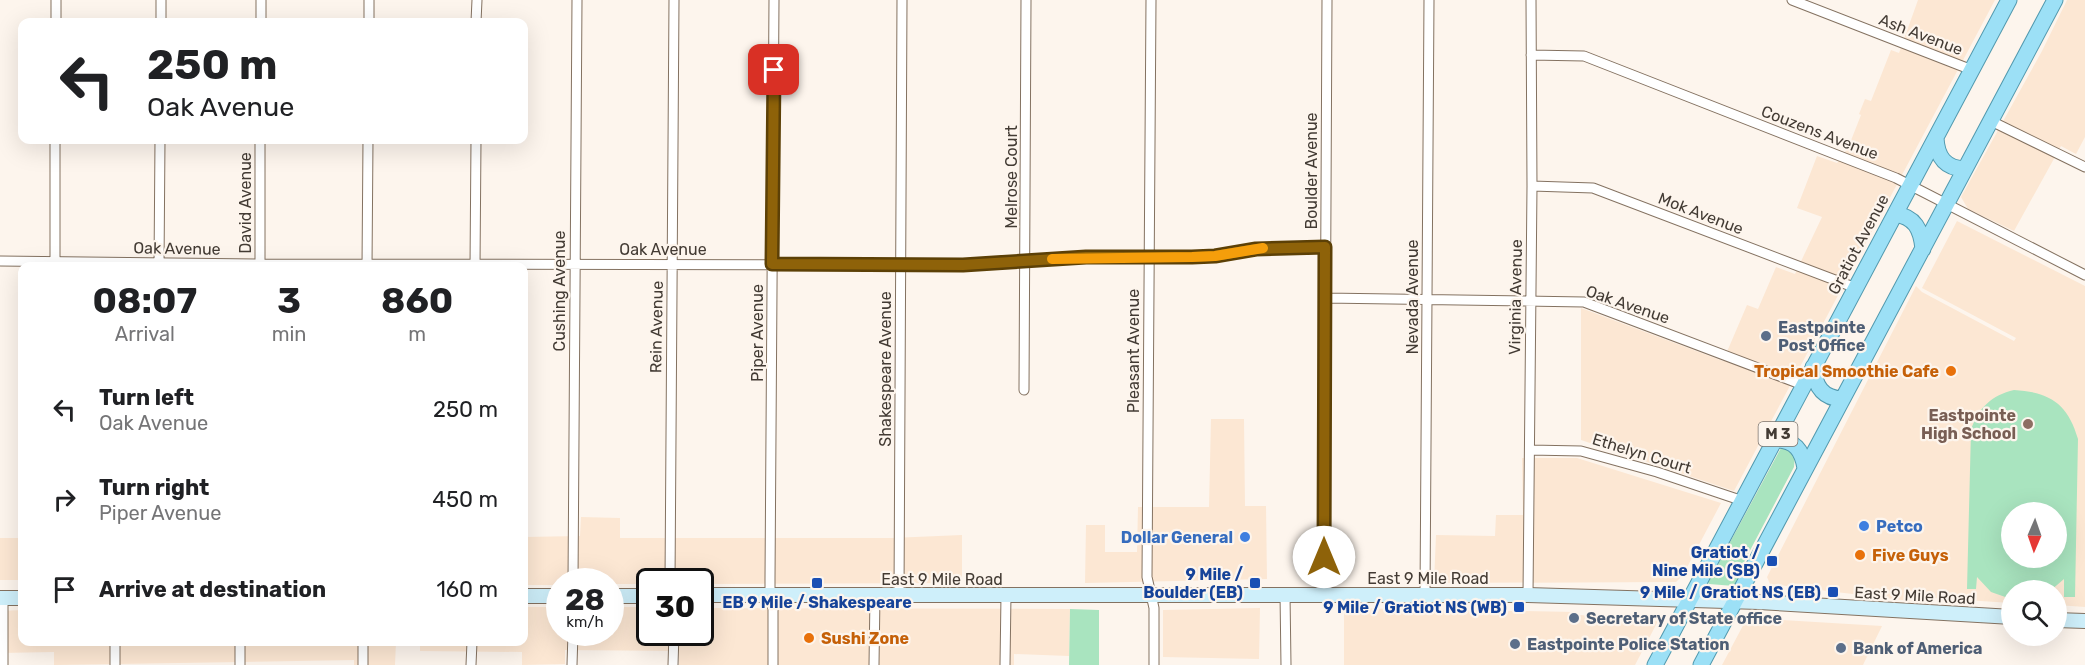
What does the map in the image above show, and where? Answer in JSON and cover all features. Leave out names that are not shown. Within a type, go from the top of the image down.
[{"type":"main road","name":"Gratiot Avenue","points":[[1655,665],[2009,0]]},
{"type":"main road","name":"M 3","points":[[1701,665],[2055,0]]},
{"type":"main road","points":[[1936,138],[1936,148],[1942,160],[1952,168],[1965,169]]},
{"type":"main road","points":[[1895,214],[1906,216],[1914,222],[1920,233],[1923,249]]},
{"type":"main road","points":[[1813,367],[1820,391],[1829,397],[1842,399]]},
{"type":"main road","points":[[1775,440],[1789,440],[1794,443],[1801,451],[1805,468]]},
{"type":"main road","name":"East 9 Mile Road","points":[[714,596],[1528,595],[1690,600],[2001,616]]},
{"type":"main road","points":[[528,596],[546,596]]},
{"type":"main road","points":[[1,598],[18,598]]},
{"type":"main road","points":[[2067,620],[2085,621]]},
{"type":"street","points":[[56,0],[56,18]]},
{"type":"street","points":[[161,0],[161,18]]},
{"type":"street","points":[[261,0],[261,18]]},
{"type":"street","points":[[369,0],[369,18]]},
{"type":"street","points":[[476,18],[477,0]]},
{"type":"street","name":"Cushing Avenue","points":[[573,568],[577,0]]},
{"type":"street","name":"Rein Avenue","points":[[669,568],[674,0]]},
{"type":"street","name":"Piper Avenue","points":[[773,665],[773,609],[770,596],[774,0]]},
{"type":"street","name":"Shakespeare Avenue","points":[[899,595],[902,0]]},
{"type":"street","name":"Melrose Court","points":[[1024,390],[1026,0]]},
{"type":"street","name":"Pleasant Avenue","points":[[1151,0],[1148,577],[1154,608],[1154,665]]},
{"type":"street","name":"Boulder Avenue","points":[[1324,594],[1327,0]]},
{"type":"street","name":"Nevada Avenue","points":[[1425,594],[1429,0]]},
{"type":"street","name":"Virginia Avenue","points":[[1528,595],[1532,186],[1531,0]]},
{"type":"street","name":"Ash Avenue","points":[[1792,0],[1971,70]]},
{"type":"street","name":"Couzens Avenue","points":[[1531,55],[1584,56],[1896,177],[2085,275]]},
{"type":"street","points":[[1991,121],[2085,167]]},
{"type":"street","points":[[55,262],[56,144]]},
{"type":"street","points":[[159,262],[160,144]]},
{"type":"street","name":"David Avenue","points":[[260,144],[260,262]]},
{"type":"street","points":[[367,262],[368,144]]},
{"type":"street","points":[[475,262],[476,144]]},
{"type":"street","name":"Mok Avenue","points":[[1532,186],[1593,188],[1856,288]]},
{"type":"street","name":"Oak Avenue","points":[[528,264],[963,265],[1025,260],[1215,256],[1256,249],[1325,247]]},
{"type":"street","name":"Oak Avenue","points":[[0,261],[18,262]]},
{"type":"street","name":"Oak Avenue","points":[[1325,298],[1584,302],[1803,385]]},
{"type":"street","name":"Ethelyn Court","points":[[1530,450],[1588,452],[1743,501]]},
{"type":"street","points":[[1285,594],[1286,665]]},
{"type":"street","points":[[874,595],[874,665]]},
{"type":"street","points":[[1005,665],[1006,595]]},
{"type":"street","points":[[1,598],[3,665]]},
{"type":"street","points":[[115,665],[116,646]]},
{"type":"street","points":[[240,646],[240,665]]},
{"type":"street","points":[[363,646],[363,665]]},
{"type":"street","points":[[471,665],[472,646]]},
{"type":"street","points":[[572,665],[573,646]]},
{"type":"street","points":[[673,665],[674,646]]},
{"type":"shaded area","points":[[1918,0],[1995,0],[1734,491],[1581,440],[1581,308],[1723,361],[1747,305],[1758,309],[1776,267],[1795,274],[1822,217],[1797,208],[1817,156],[1837,163],[1848,148],[1865,99],[1871,101],[1891,50],[1899,53]]},
{"type":"shaded area","points":[[2067,0],[2085,0],[2085,137],[2076,154],[2061,146],[2014,231],[1968,209],[1961,197],[2042,51]]},
{"type":"shaded area","points":[[1957,221],[2085,286],[2085,607],[2067,606],[2067,580],[2001,580],[2001,602],[1920,597],[1919,602],[1770,584],[1767,577],[1916,286],[1922,292],[2014,341],[2016,338],[1922,288]]},
{"type":"shaded area","points":[[1211,419],[1244,419],[1245,506],[1266,506],[1267,579],[1085,583],[1086,525],[1105,525],[1105,552],[1137,552],[1138,507],[1209,507]]},
{"type":"shaded area","points":[[1522,458],[1577,458],[1721,503],[1683,575],[1676,582],[1434,583],[1436,535],[1495,536],[1496,515],[1523,515]]},
{"type":"shaded area","points":[[581,517],[620,518],[620,538],[891,538],[962,535],[962,583],[714,584],[714,568],[636,568],[636,584],[624,584],[624,568],[546,568],[546,585],[528,585],[528,537],[580,536]]},
{"type":"shaded area","points":[[0,538],[18,538],[18,580],[0,580]]},
{"type":"shaded area","points":[[528,607],[546,607],[546,646],[624,646],[624,607],[636,607],[636,646],[714,646],[714,608],[1070,609],[1069,656],[1014,654],[1014,665],[679,665],[679,651],[565,650],[565,664],[522,665],[522,652],[420,651],[420,646],[528,646]]},
{"type":"shaded area","points":[[1260,608],[1259,659],[1163,657],[1163,610]]},
{"type":"shaded area","points":[[1344,608],[1575,612],[1580,615],[1658,621],[1635,665],[1344,665]]},
{"type":"shaded area","points":[[18,610],[18,646],[396,646],[395,665],[354,665],[354,660],[54,665],[54,652],[0,653],[0,611]]},
{"type":"shaded area","points":[[1747,618],[1882,626],[1863,665],[1722,665]]},
{"type":"green space","points":[[2014,390],[2047,397],[2063,409],[2074,427],[2078,439],[2075,597],[2067,597],[2067,580],[2064,579],[2001,580],[2001,596],[1991,592],[1977,577],[1976,589],[1967,589],[1971,430],[1982,409],[1999,395]]},
{"type":"green space","points":[[1781,448],[1788,448],[1795,456],[1794,467],[1745,560],[1737,584],[1734,586],[1709,584],[1708,583]]},
{"type":"green space","points":[[1070,609],[1099,610],[1099,665],[1069,665]]},
{"type":"slow traffic","points":[[1052,259],[1215,256],[1263,248]]},
{"type":"place","name":"Eastpointe Post Office","points":[[1766,336]]},
{"type":"place","name":"Tropical Smoothie Cafe","points":[[1951,371]]},
{"type":"place","name":"Eastpointe High School","points":[[2028,424]]},
{"type":"place","name":"Petco","points":[[1864,526]]},
{"type":"place","name":"Dollar General","points":[[1245,537]]},
{"type":"place","name":"Five Guys","points":[[1860,555]]},
{"type":"place","name":"Gratiot / Nine Mile (SB)","points":[[1772,561]]},
{"type":"place","name":"EB 9 Mile / Shakespeare","points":[[817,583]]},
{"type":"place","name":"9 Mile / Boulder (EB)","points":[[1255,583]]},
{"type":"place","name":"9 Mile / Gratiot NS (EB)","points":[[1833,592]]},
{"type":"place","name":"9 Mile / Gratiot NS (WB)","points":[[1519,607]]},
{"type":"place","name":"Secretary of State office","points":[[1574,618]]},
{"type":"place","name":"Sushi Zone","points":[[809,638]]},
{"type":"place","name":"Eastpointe Police Station","points":[[1515,644]]},
{"type":"place","name":"Bank of America","points":[[1841,648]]},
{"type":"route","points":[[774,70],[772,264],[963,265],[1086,257],[1215,256],[1256,249],[1325,247],[1324,557]]}]
